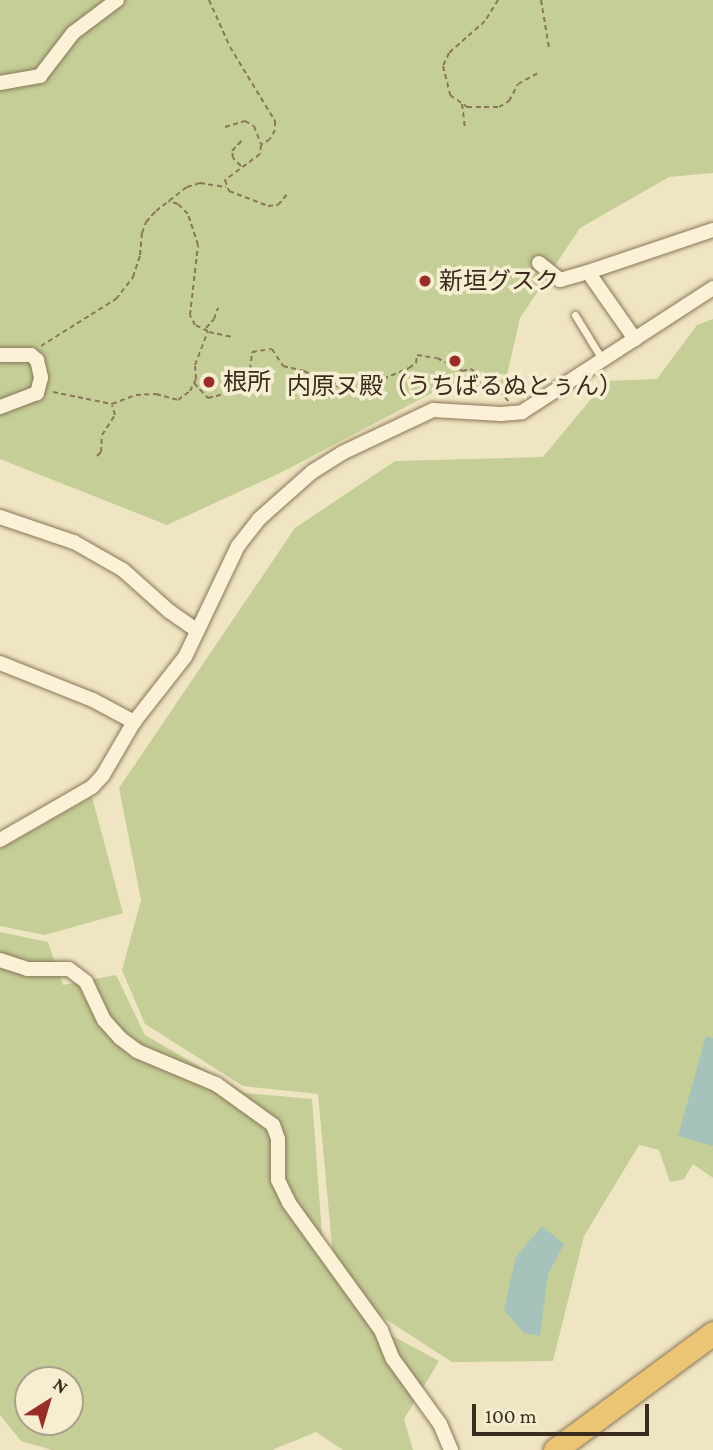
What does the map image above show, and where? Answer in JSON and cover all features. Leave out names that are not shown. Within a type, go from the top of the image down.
[{"type":"highway","points":[[566,1447],[713,1333]]},
{"type":"street","points":[[0,83],[40,76],[73,33],[117,0]]},
{"type":"street","points":[[539,263],[560,280],[713,230]]},
{"type":"street","points":[[588,272],[635,339]]},
{"type":"street","points":[[0,840],[92,787],[134,722],[175,673],[239,546],[259,519],[312,472],[342,453],[433,410],[501,414],[522,412],[713,288]]},
{"type":"street","points":[[0,355],[23,354],[37,360],[40,381],[37,393],[0,407]]},
{"type":"street","points":[[0,517],[74,542],[123,570],[169,611],[198,631]]},
{"type":"street","points":[[0,663],[93,700],[134,722]]},
{"type":"street","points":[[0,960],[27,969],[69,970],[86,982],[104,1020],[128,1044],[216,1084],[273,1125],[278,1139],[278,1180],[289,1203],[381,1330],[393,1359],[440,1424],[451,1450]]},
{"type":"lane","points":[[575,315],[602,359]]},
{"type":"path","points":[[209,0],[230,47],[275,121],[275,130],[270,139],[261,145]]},
{"type":"path","points":[[498,0],[485,21],[449,53],[443,66],[450,95],[467,107],[499,107],[509,101],[518,84],[538,73]]},
{"type":"path","points":[[541,0],[549,48]]},
{"type":"path","points":[[462,103],[465,129]]},
{"type":"path","points":[[225,127],[245,121],[254,126],[261,145],[260,154],[225,180],[229,191],[268,206],[278,205],[288,193]]},
{"type":"path","points":[[241,166],[233,158],[232,151],[243,139]]},
{"type":"path","points":[[37,360],[40,347],[116,299],[133,277],[146,222],[168,201],[200,183],[227,187]]},
{"type":"path","points":[[168,201],[178,204],[188,214],[198,244],[199,254],[191,282],[190,314],[195,325],[232,337]]},
{"type":"path","points":[[40,381],[49,392],[112,404],[136,395],[156,394],[178,400],[190,391],[194,383],[195,365],[218,308]]},
{"type":"path","points":[[194,383],[208,398],[236,391],[240,383],[249,379],[252,352],[272,349],[283,366],[321,379],[328,378],[342,390],[352,392],[410,368],[416,363],[418,355],[437,358],[462,371],[471,369],[491,383],[512,408],[502,411],[501,414]]},
{"type":"path","points":[[97,456],[102,435],[115,415],[112,404]]},
{"type":"green space","points":[[0,0],[713,0],[713,173],[669,177],[580,228],[520,318],[504,388],[434,392],[280,473],[167,525],[0,459]]},
{"type":"green space","points":[[713,319],[713,1178],[693,1164],[684,1179],[670,1182],[659,1150],[639,1145],[584,1236],[553,1361],[452,1362],[373,1311],[333,1256],[318,1094],[243,1086],[145,1024],[122,970],[141,900],[119,788],[295,528],[395,461],[543,457],[606,381],[657,379],[697,325]]},
{"type":"green space","points":[[92,797],[123,913],[45,935],[0,926],[0,849]]},
{"type":"green space","points":[[0,932],[48,942],[63,985],[116,975],[145,1035],[245,1093],[312,1099],[324,1261],[391,1335],[439,1361],[404,1419],[413,1450],[343,1450],[316,1432],[272,1450],[52,1450],[21,1441],[17,1436],[84,1436],[84,1366],[14,1366],[14,1432],[0,1415]]},
{"type":"water","points":[[706,1036],[713,1038],[713,1146],[678,1136]]},
{"type":"water","points":[[542,1226],[564,1244],[548,1274],[540,1336],[524,1333],[504,1310],[516,1257]]},
{"type":"place","name":"新垣グスク","points":[[425,281]]},
{"type":"place","name":"内原ヌ殿（うちばるぬとぅん）","points":[[455,361]]},
{"type":"place","name":"根所","points":[[209,382]]}]
